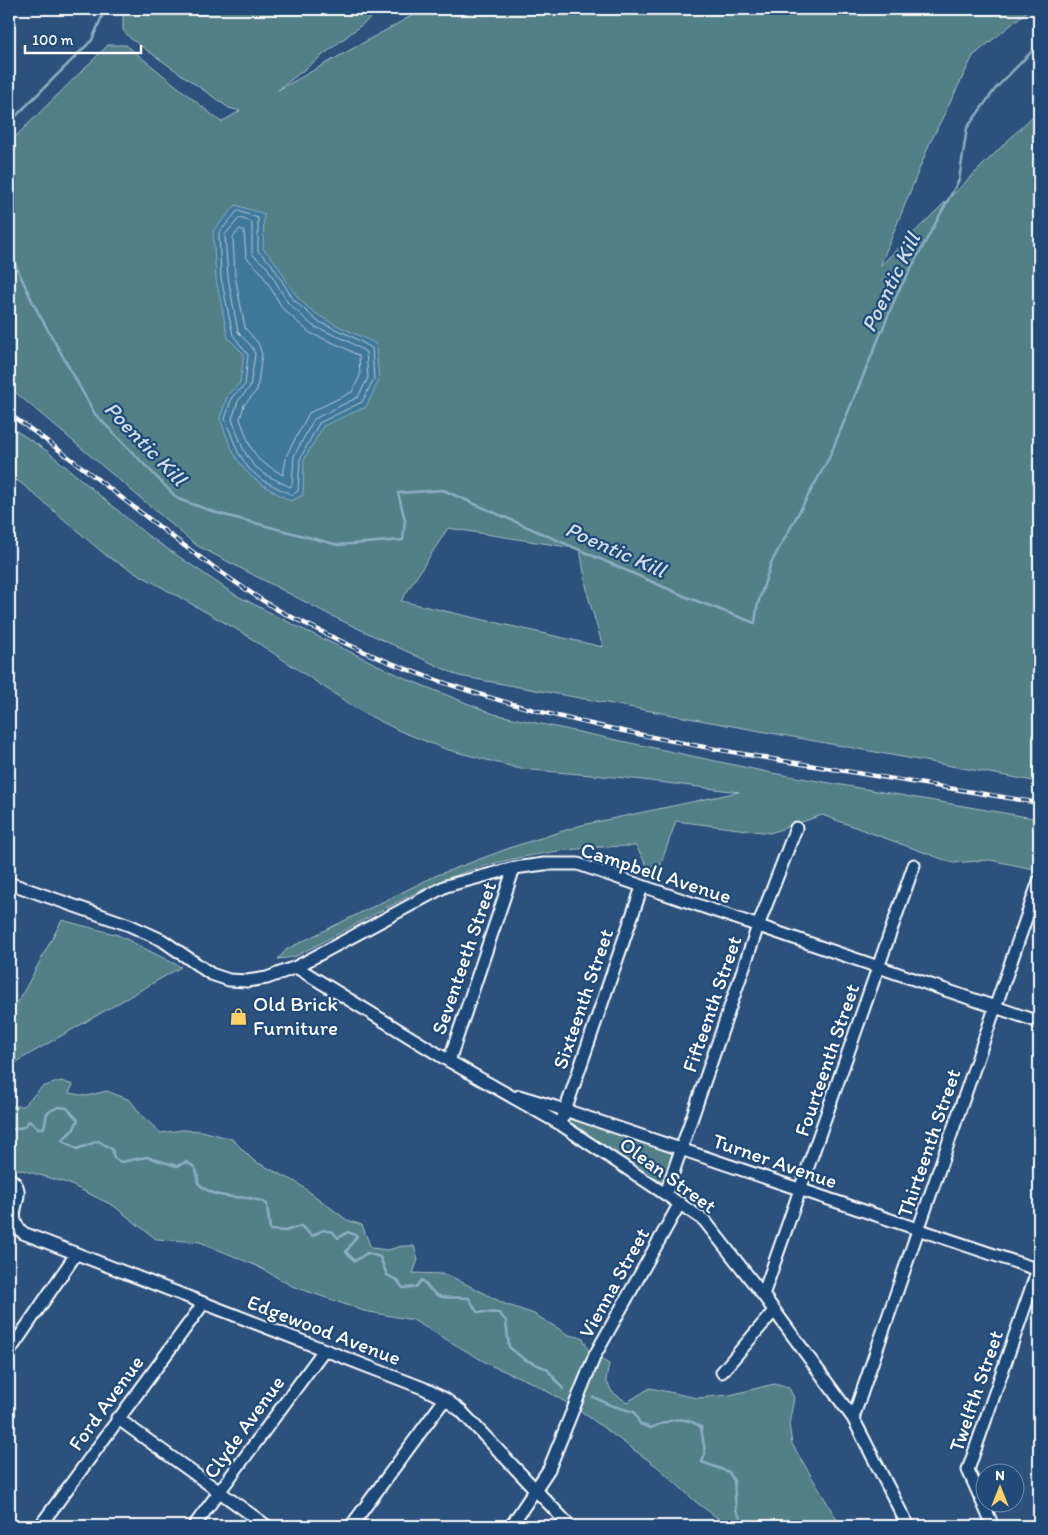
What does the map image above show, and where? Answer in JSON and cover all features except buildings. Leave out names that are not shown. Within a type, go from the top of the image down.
[{"type":"street","name":"Fifteenth Street","points":[[666,1193],[683,1149],[758,926],[796,828]]},
{"type":"street","name":"Campbell Avenue","points":[[9,883],[129,925],[162,940],[211,974],[229,980],[247,981],[267,978],[296,966],[446,886],[514,868],[544,864],[578,864],[1039,1022]]},
{"type":"street","name":"Fourteenth Street","points":[[763,1295],[802,1190],[914,865]]},
{"type":"street","name":"Seventeeth Street","points":[[449,1061],[514,868]]},
{"type":"street","name":"Thirteenth Street","points":[[853,1418],[1039,880]]},
{"type":"street","name":"Sixteenth Street","points":[[560,1124],[642,887]]},
{"type":"street","name":"Olean Street","points":[[296,966],[449,1061],[560,1124],[704,1220],[763,1295],[853,1418],[908,1526]]},
{"type":"street","name":"Turner Avenue","points":[[498,1090],[683,1149],[918,1231],[1039,1269]]},
{"type":"street","name":"Edgewood Avenue","points":[[9,1178],[15,1183],[17,1188],[9,1214],[11,1221],[22,1232],[203,1304],[424,1388],[445,1399],[461,1411],[570,1526]]},
{"type":"street","name":"Vienna Street","points":[[510,1526],[549,1469],[596,1355],[680,1203]]},
{"type":"street","points":[[9,1352],[76,1254]]},
{"type":"street","name":"Twelfth Street","points":[[993,1526],[968,1470],[1039,1269]]},
{"type":"street","name":"Ford Avenue","points":[[40,1526],[117,1418],[203,1304]]},
{"type":"street","points":[[722,1372],[774,1312]]},
{"type":"street","name":"Clyde Avenue","points":[[194,1526],[324,1350]]},
{"type":"street","points":[[351,1526],[445,1399]]},
{"type":"street","points":[[117,1418],[267,1526]]},
{"type":"green space","points":[[123,9],[382,9],[278,90],[424,9],[1030,9],[973,56],[929,145],[880,266],[1039,110],[1039,782],[459,676],[336,618],[196,545],[9,387],[9,143],[108,45],[126,45],[221,122],[240,111],[229,108],[131,39],[123,30]],"holes":[[[448,528],[580,549],[588,596],[603,647],[401,601]]]},
{"type":"green space","points":[[9,426],[47,451],[147,535],[234,594],[409,680],[494,714],[772,773],[1039,819],[1039,870],[990,860],[953,863],[822,815],[770,833],[676,821],[655,880],[636,846],[587,848],[510,860],[462,873],[439,882],[294,957],[278,959],[287,949],[435,876],[512,847],[582,825],[739,792],[626,778],[521,769],[445,749],[400,731],[360,711],[243,633],[108,557],[21,483],[9,476]]},
{"type":"green space","points":[[62,920],[118,935],[181,967],[21,1059],[9,1069],[9,1019]]},
{"type":"green space","points":[[61,1081],[73,1085],[69,1093],[86,1096],[107,1091],[130,1100],[142,1116],[161,1133],[182,1130],[202,1131],[232,1139],[254,1161],[296,1182],[347,1220],[362,1225],[371,1248],[388,1250],[402,1246],[414,1246],[418,1260],[413,1273],[442,1274],[452,1277],[505,1304],[534,1314],[569,1335],[583,1338],[589,1352],[609,1364],[606,1380],[612,1392],[627,1402],[650,1388],[697,1398],[730,1395],[774,1384],[789,1388],[794,1398],[789,1424],[792,1444],[841,1526],[728,1526],[696,1502],[659,1468],[582,1412],[533,1383],[492,1366],[413,1320],[364,1311],[292,1286],[257,1266],[200,1242],[156,1239],[114,1206],[67,1183],[15,1168],[9,1169],[9,1106],[23,1106],[42,1087]]},
{"type":"green space","points":[[569,1116],[673,1153],[674,1159],[663,1183],[568,1127],[566,1122]]},
{"type":"water","points":[[236,205],[264,214],[263,249],[274,260],[292,290],[305,305],[334,324],[376,344],[379,380],[366,407],[323,426],[304,460],[303,495],[291,501],[263,485],[245,469],[232,449],[220,418],[228,394],[240,383],[244,354],[228,338],[216,279],[213,231]]},
{"type":"waterway","name":"Poentic Kill","points":[[9,123],[92,40],[105,9]]},
{"type":"waterway","name":"Poentic Kill","points":[[9,251],[34,305],[95,414],[178,499],[217,513],[338,545],[403,540],[405,520],[398,493],[443,490],[689,598],[755,623],[757,607],[771,563],[829,458],[898,292],[959,180],[967,128],[996,88],[1039,44]]},
{"type":"waterway","points":[[9,1130],[24,1127],[29,1121],[38,1128],[44,1128],[47,1113],[58,1107],[67,1108],[78,1120],[74,1129],[62,1140],[77,1149],[98,1141],[112,1149],[114,1158],[121,1162],[147,1157],[177,1166],[186,1162],[195,1168],[198,1183],[206,1190],[224,1196],[259,1200],[267,1204],[270,1230],[285,1231],[301,1226],[312,1236],[323,1230],[333,1232],[338,1238],[348,1232],[357,1236],[346,1252],[355,1261],[367,1253],[380,1257],[387,1275],[397,1280],[403,1288],[416,1287],[422,1280],[439,1296],[469,1298],[477,1312],[499,1313],[506,1321],[509,1347],[524,1359],[547,1369],[563,1389]]},
{"type":"waterway","points":[[593,1397],[610,1405],[634,1412],[640,1424],[651,1428],[682,1419],[701,1427],[705,1453],[702,1462],[729,1472],[734,1481],[736,1510],[745,1526]]},
{"type":"railway","points":[[9,414],[209,564],[278,610],[382,659],[436,680],[548,714],[663,739],[1039,803]]},
{"type":"place","name":"Old Brick Furniture","points":[[239,1016]]}]
